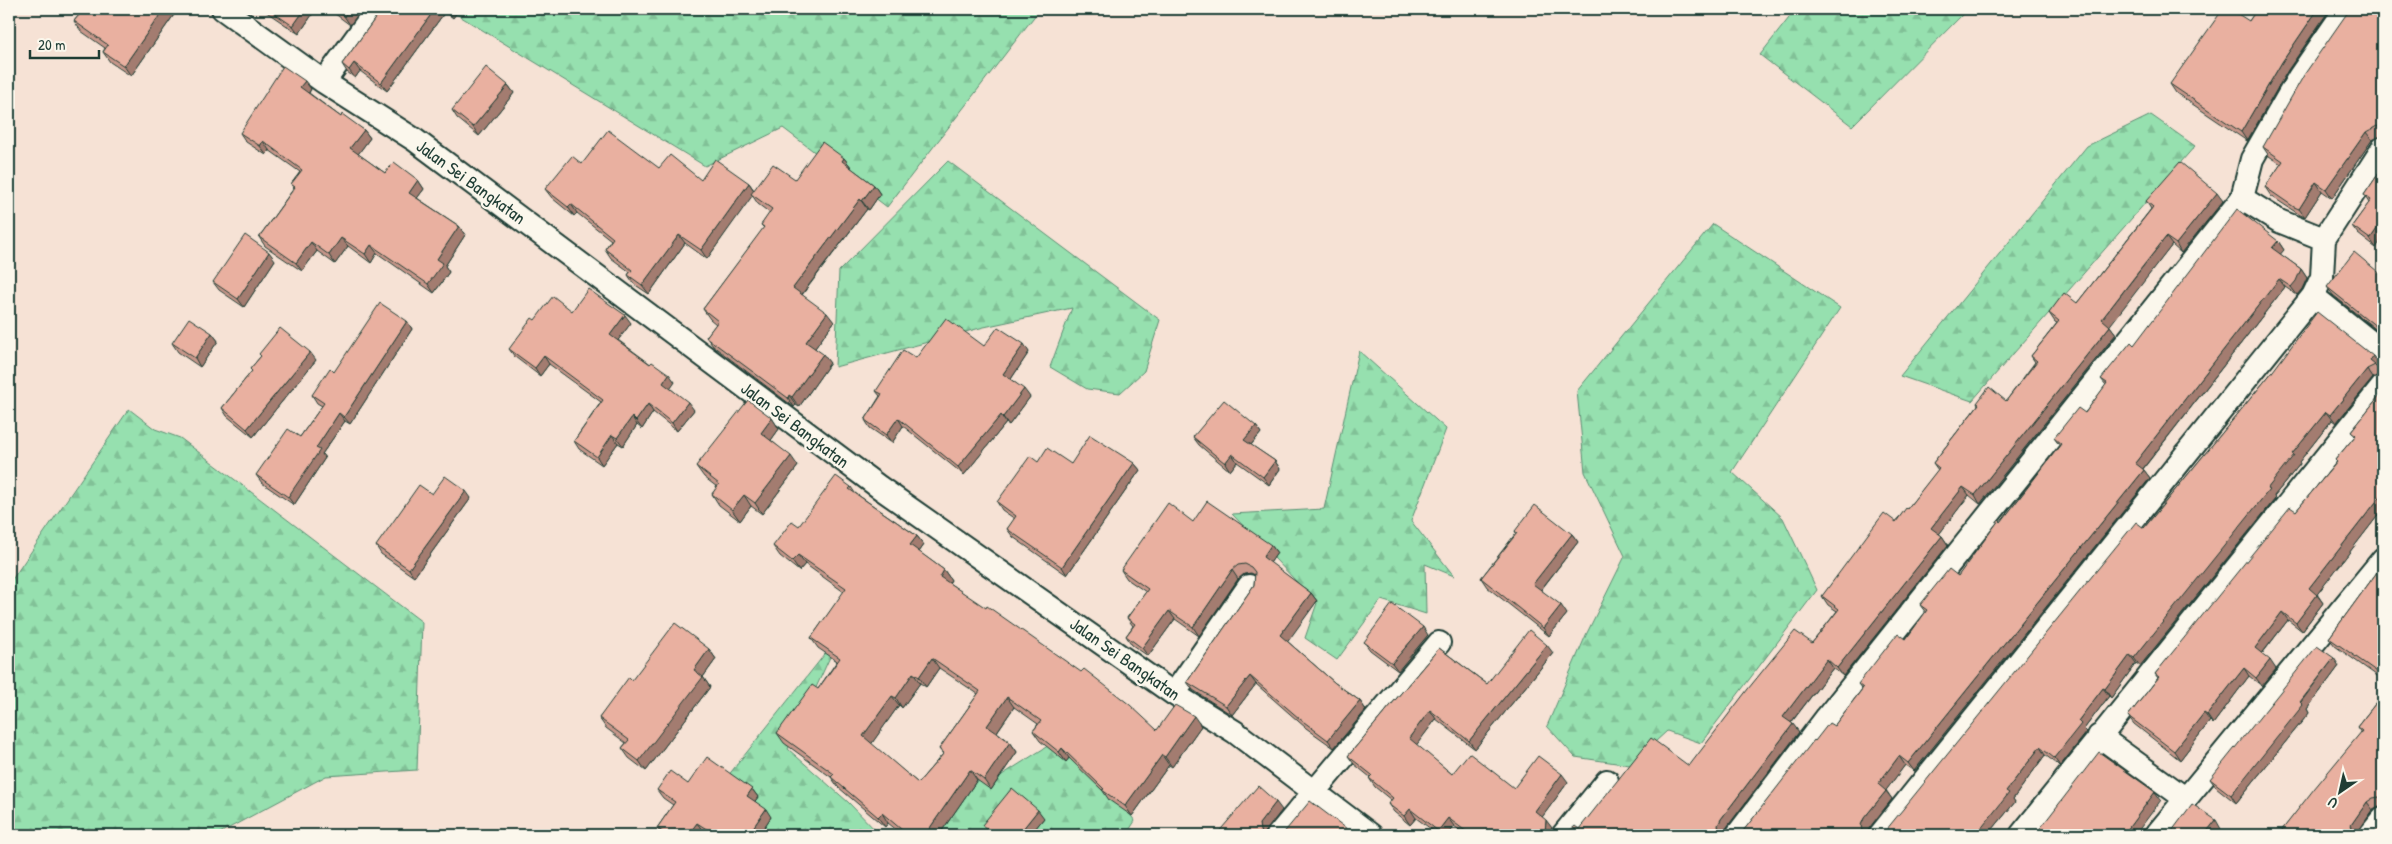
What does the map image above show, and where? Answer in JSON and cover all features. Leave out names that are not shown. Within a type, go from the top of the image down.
[{"type":"street","name":"Jalan Sei Bangkatan","points":[[223,9],[324,82],[415,140],[879,487],[1174,694],[1234,732],[1371,835]]},
{"type":"street","points":[[324,82],[377,9]]},
{"type":"street","points":[[1737,835],[1845,694],[2242,198],[2252,158],[2299,77],[2346,9]]},
{"type":"street","points":[[1880,835],[2312,296],[2322,277],[2324,239],[2383,148]]},
{"type":"street","points":[[2242,198],[2279,221],[2324,239]]},
{"type":"street","points":[[2312,296],[2383,352]]},
{"type":"street","points":[[2020,835],[2383,386]]},
{"type":"street","points":[[2156,835],[2383,559]]},
{"type":"street","points":[[1174,694],[1249,586]]},
{"type":"street","points":[[1278,835],[1439,643]]},
{"type":"street","points":[[2099,736],[2186,799]]},
{"type":"street","points":[[1563,835],[1608,781]]},
{"type":"street","points":[[2370,835],[2383,819]]},
{"type":"green space","points":[[448,9],[1040,9],[887,207],[783,128],[705,166]]},
{"type":"green space","points":[[1796,9],[1968,9],[1852,126],[1760,55]]},
{"type":"green space","points":[[2151,115],[2195,146],[1972,401],[1900,376],[2087,146]]},
{"type":"green space","points":[[948,161],[1160,320],[1144,371],[1120,393],[1087,389],[1050,367],[1072,308],[984,327],[835,367],[839,271]]},
{"type":"green space","points":[[1713,224],[1840,308],[1732,472],[1783,518],[1817,590],[1701,743],[1667,731],[1630,765],[1575,757],[1547,726],[1586,635],[1625,556],[1585,472],[1577,391]]},
{"type":"green space","points":[[1359,351],[1446,429],[1411,521],[1454,576],[1425,564],[1426,614],[1381,600],[1337,660],[1305,638],[1317,603],[1232,514],[1324,509]]},
{"type":"green space","points":[[129,409],[155,429],[180,438],[422,622],[417,770],[326,776],[216,835],[9,835],[9,584]]},
{"type":"green space","points":[[840,635],[788,749],[848,802],[880,835],[681,835]]},
{"type":"green space","points":[[1054,742],[1098,772],[1135,821],[1126,835],[899,835],[932,786],[994,780]]},
{"type":"building","points":[[84,9],[164,9],[124,66],[103,52],[108,45],[74,21]]},
{"type":"building","points":[[268,9],[305,9],[293,26]]},
{"type":"building","points":[[333,9],[350,9],[344,16]]},
{"type":"building","points":[[382,9],[435,9],[381,83],[354,63],[349,70],[342,64]]},
{"type":"building","points":[[2223,9],[2230,9],[2249,21],[2257,9],[2318,9],[2282,62],[2241,132],[2170,84]]},
{"type":"building","points":[[2350,9],[2383,9],[2383,128],[2377,126],[2366,132],[2326,189],[2316,182],[2299,209],[2265,187],[2283,161],[2263,147],[2304,75]]},
{"type":"building","points":[[283,66],[305,81],[300,87],[341,117],[342,114],[364,130],[350,148],[385,173],[394,162],[418,180],[409,193],[459,226],[437,259],[443,263],[428,284],[371,245],[365,254],[341,238],[329,255],[311,242],[296,263],[259,237],[295,187],[291,184],[302,170],[263,141],[260,146],[240,133]]},
{"type":"building","points":[[486,67],[508,85],[473,127],[452,110]]},
{"type":"building","points":[[608,130],[659,168],[670,155],[701,180],[715,159],[749,183],[701,250],[679,235],[642,285],[628,275],[632,270],[605,249],[613,238],[571,204],[568,207],[545,189],[572,156],[582,164]]},
{"type":"building","points":[[822,142],[844,158],[842,161],[874,185],[862,201],[860,199],[793,288],[827,313],[806,342],[823,354],[792,397],[789,395],[788,398],[706,337],[718,321],[703,309],[764,227],[761,225],[772,209],[751,194],[773,164],[795,179]]},
{"type":"building","points":[[2383,153],[2383,163],[2379,160]]},
{"type":"building","points":[[2180,162],[2217,193],[2176,244],[2166,237],[2102,319],[2110,326],[1975,495],[1963,487],[1931,528],[1942,536],[1837,668],[1827,659],[1783,717],[1793,724],[1721,819],[1718,825],[1719,832],[1722,835],[1565,835],[1575,826],[1579,829],[1651,738],[1689,766],[1795,631],[1812,643],[1839,609],[1822,596],[1884,513],[1896,522],[1907,509],[1939,468],[1933,463],[1979,404],[1977,403],[1989,387],[2006,401],[2037,361],[2031,356],[2059,321],[2049,313],[2064,293],[2077,303],[2153,207],[2146,201]]},
{"type":"building","points":[[2383,167],[2383,220],[2370,239],[2352,226],[2371,200],[2364,195]]},
{"type":"building","points":[[2237,209],[2278,241],[2272,248],[2301,269],[2296,281],[2291,287],[2279,279],[2135,463],[2144,470],[1908,763],[1899,756],[1878,784],[1886,791],[1864,818],[1861,825],[1862,832],[1865,835],[1740,835],[1814,740],[1829,723],[1834,726],[1863,688],[1858,684],[1898,633],[1906,639],[1927,610],[1920,605],[1949,569],[1958,576],[1999,520],[2001,522],[2061,444],[2054,438],[2078,408],[2085,413],[2107,383],[2101,379],[2131,342],[2134,345]]},
{"type":"building","points":[[245,235],[269,252],[238,299],[213,282]]},
{"type":"building","points":[[2354,252],[2383,276],[2382,331],[2327,287]]},
{"type":"building","points":[[588,289],[625,315],[610,335],[650,364],[652,362],[669,374],[663,383],[688,402],[672,423],[648,404],[636,421],[632,417],[617,438],[612,435],[597,457],[574,441],[603,400],[544,356],[535,368],[509,349],[532,318],[535,320],[553,296],[572,311]]},
{"type":"building","points":[[380,303],[407,321],[344,417],[339,413],[316,448],[320,450],[288,497],[256,475],[288,429],[300,437],[324,403],[312,395],[330,368],[334,372]]},
{"type":"building","points":[[2317,312],[2373,356],[2370,361],[2375,365],[2367,369],[2330,415],[2326,412],[2292,454],[2294,455],[2267,489],[2269,490],[2134,658],[2130,655],[2105,689],[2103,688],[2078,721],[2081,724],[2054,758],[2040,747],[2006,791],[2009,793],[1976,835],[1882,835],[2136,522],[2144,528],[2273,371]]},
{"type":"building","points":[[189,318],[212,333],[195,358],[172,343]]},
{"type":"building","points":[[946,318],[984,346],[998,327],[1024,344],[1003,374],[1024,389],[1003,417],[1001,415],[958,467],[898,418],[886,435],[865,420],[882,394],[876,391],[903,350],[916,358]]},
{"type":"building","points":[[280,328],[310,352],[247,429],[222,408],[252,371],[250,369],[261,356],[259,354]]},
{"type":"building","points":[[2383,391],[2383,493],[2309,588],[2317,595],[2296,623],[2282,612],[2255,648],[2270,660],[2256,678],[2244,668],[2207,715],[2204,713],[2174,751],[2128,716],[2159,677],[2155,674],[2290,507],[2296,511],[2337,462],[2335,460],[2356,435],[2351,431]]},
{"type":"building","points":[[748,400],[772,418],[761,433],[791,456],[755,503],[744,495],[732,510],[712,494],[719,484],[696,466]]},
{"type":"building","points":[[1224,400],[1256,426],[1244,440],[1275,461],[1263,477],[1232,454],[1225,463],[1193,437]]},
{"type":"building","points":[[1090,435],[1134,463],[1062,567],[1007,529],[1016,516],[997,502],[1030,456],[1038,462],[1047,448],[1071,464]]},
{"type":"building","points":[[445,476],[466,491],[409,569],[376,546],[419,485],[432,494]]},
{"type":"building","points":[[836,476],[851,487],[849,489],[917,536],[910,545],[944,570],[940,577],[986,608],[987,606],[1081,672],[1084,669],[1130,705],[1157,730],[1175,705],[1194,716],[1165,757],[1162,755],[1125,806],[1102,790],[1104,789],[1062,748],[1059,752],[1033,731],[1041,721],[1007,697],[987,726],[1010,742],[984,780],[970,770],[925,835],[922,832],[919,835],[908,835],[882,813],[878,817],[831,777],[834,774],[777,733],[812,685],[818,689],[840,658],[811,638],[846,588],[798,555],[792,561],[773,546],[792,521],[799,526]],"holes":[[[932,658],[980,691],[939,749],[944,753],[918,783],[863,736],[892,696],[896,698],[913,673],[919,677]]]},
{"type":"building","points":[[1207,501],[1271,545],[1263,557],[1311,593],[1280,635],[1335,683],[1360,701],[1328,740],[1300,719],[1250,676],[1226,706],[1187,682],[1254,585],[1255,572],[1251,567],[1245,564],[1238,565],[1232,570],[1193,627],[1169,611],[1142,648],[1126,636],[1135,624],[1127,618],[1148,589],[1121,570],[1168,503],[1193,522]]},
{"type":"building","points":[[1535,505],[1572,534],[1533,584],[1561,605],[1543,628],[1481,578],[1517,533],[1515,531]]},
{"type":"building","points":[[2383,564],[2383,676],[2329,638]]},
{"type":"building","points":[[1392,604],[1423,627],[1392,663],[1364,642]]},
{"type":"building","points":[[675,623],[709,649],[694,670],[703,677],[639,761],[622,748],[629,740],[599,718],[629,677],[632,680]]},
{"type":"building","points":[[1529,630],[1547,645],[1469,741],[1430,710],[1409,738],[1452,774],[1469,753],[1514,788],[1538,756],[1562,774],[1535,811],[1546,820],[1545,832],[1548,835],[1471,835],[1448,818],[1438,831],[1410,809],[1404,816],[1388,804],[1393,798],[1369,778],[1372,775],[1348,756],[1439,648],[1487,684]]},
{"type":"building","points":[[2317,646],[2334,658],[2300,702],[2303,705],[2231,795],[2210,779]]},
{"type":"building","points":[[2383,694],[2383,799],[2379,797],[2373,798],[2367,802],[2351,825],[2355,835],[2278,835],[2362,731],[2357,727]]},
{"type":"building","points":[[2099,752],[2155,792],[2125,835],[2035,835]]},
{"type":"building","points":[[707,757],[752,789],[747,796],[766,809],[748,835],[716,835],[697,823],[688,835],[667,835],[657,828],[675,802],[657,790],[670,771],[688,784]]},
{"type":"building","points":[[1258,786],[1276,802],[1259,824],[1263,835],[1216,835]]},
{"type":"building","points":[[1012,788],[1038,810],[1018,835],[994,835],[982,825]]},
{"type":"building","points":[[1310,801],[1355,835],[1282,835]]},
{"type":"building","points":[[2192,804],[2216,820],[2204,835],[2169,835]]},
{"type":"building","points":[[2383,821],[2383,835],[2372,835],[2374,834]]}]
